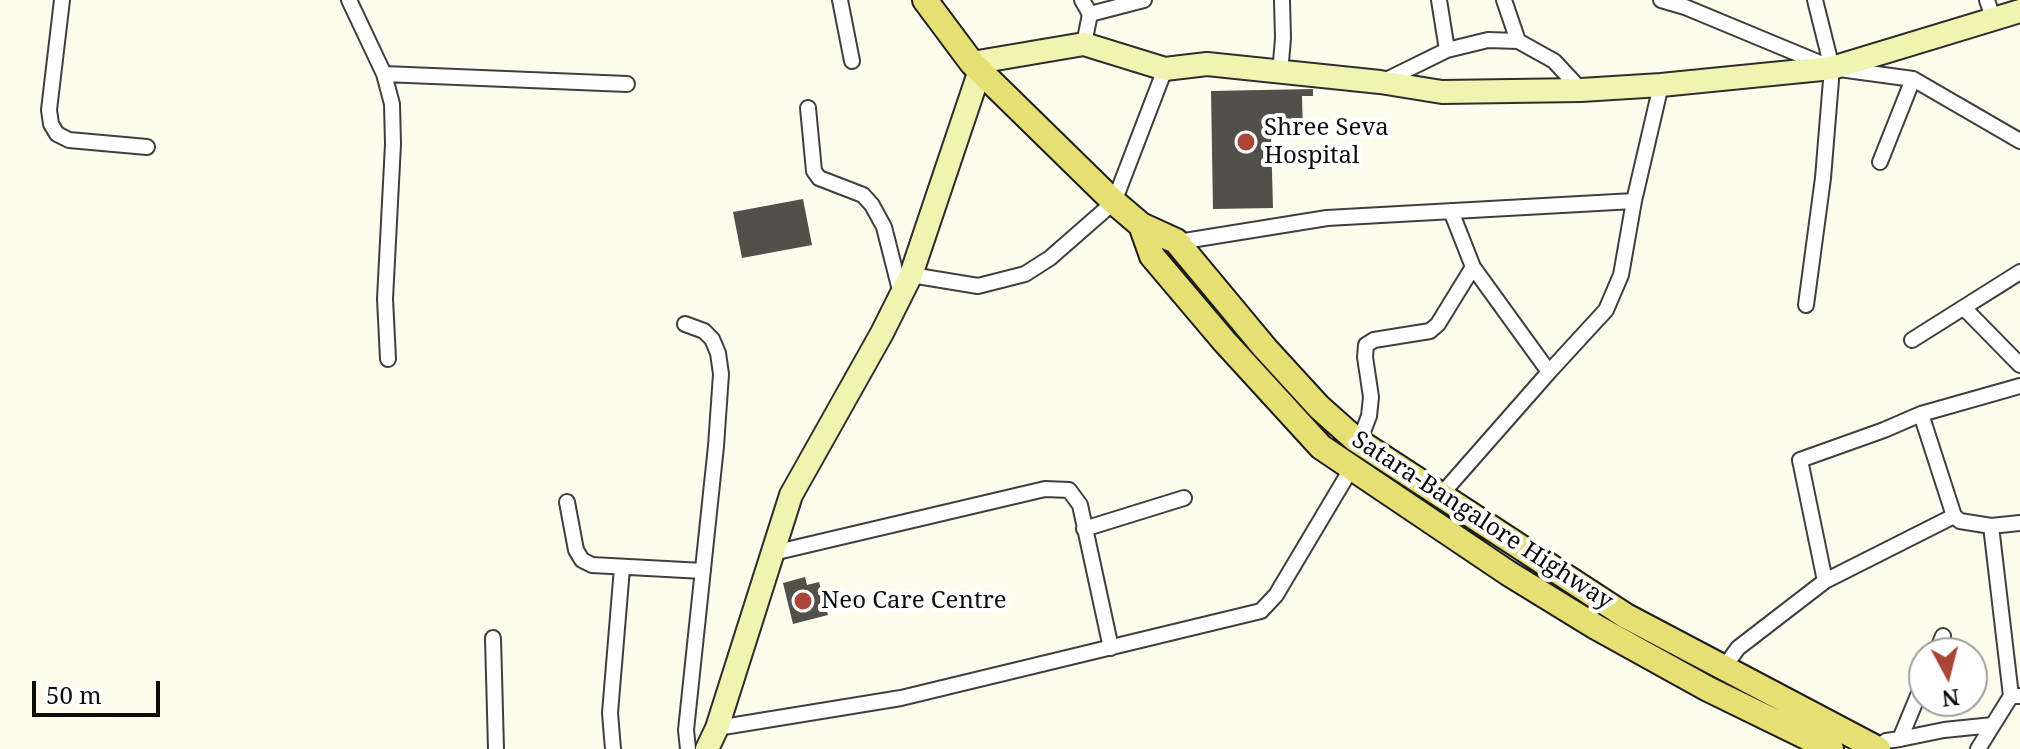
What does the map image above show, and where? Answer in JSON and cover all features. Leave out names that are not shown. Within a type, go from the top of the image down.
[{"type":"main road","name":"Satara-Bangalore Highway","points":[[925,0],[976,66],[1114,202],[1141,225],[1176,241],[1265,348],[1319,407],[1355,439],[1626,616],[1723,669],[1884,745]]},
{"type":"main road","name":"Satara-Bangalore Highway","points":[[1141,225],[1152,256],[1321,447],[1508,573],[1596,627],[1708,689],[1831,749]]},
{"type":"street","points":[[62,0],[49,110],[51,124],[57,134],[69,140],[147,147]]},
{"type":"street","points":[[349,0],[384,74],[392,104],[393,144],[385,299],[388,359]]},
{"type":"street","points":[[840,0],[852,61]]},
{"type":"street","points":[[1082,0],[1090,14],[1084,44]]},
{"type":"street","points":[[1090,14],[1144,0]]},
{"type":"street","points":[[1280,74],[1282,0]]},
{"type":"street","points":[[1439,0],[1447,50]]},
{"type":"street","points":[[1504,0],[1518,41]]},
{"type":"street","points":[[1661,0],[1686,4],[1832,68],[1990,9],[2020,11]]},
{"type":"street","points":[[1806,305],[1823,178],[1832,68],[1815,0]]},
{"type":"street","points":[[1380,82],[1447,50],[1488,40],[1518,41],[1554,61],[1581,90]]},
{"type":"street","points":[[707,749],[717,728],[791,495],[906,285],[976,66],[1084,44],[1165,69],[1207,64],[1380,82],[1442,92],[1581,90],[1832,68],[1913,79],[2020,141]]},
{"type":"street","points":[[906,285],[978,286],[1025,274],[1050,258],[1114,202],[1165,69]]},
{"type":"street","points":[[384,74],[627,84]]},
{"type":"street","points":[[1880,162],[1913,79]]},
{"type":"street","points":[[1440,496],[1606,310],[1621,275],[1634,201],[1661,85]]},
{"type":"street","points":[[808,108],[814,171],[819,178],[863,195],[872,205],[884,227],[906,285]]},
{"type":"street","points":[[1152,256],[1176,241],[1327,218],[1634,201]]},
{"type":"street","points":[[1451,211],[1473,267],[1549,372]]},
{"type":"street","points":[[1355,439],[1364,429],[1369,416],[1371,397],[1366,345],[1374,340],[1430,331],[1438,324],[1473,267]]},
{"type":"street","points":[[1912,340],[2020,272]]},
{"type":"street","points":[[1965,309],[2020,365]]},
{"type":"street","points":[[685,324],[704,331],[712,339],[721,374],[686,730],[688,749]]},
{"type":"street","points":[[1825,581],[1800,460],[1921,414],[2020,386]]},
{"type":"street","points":[[1921,414],[1954,516],[1960,521],[1991,526],[2020,523]]},
{"type":"street","points":[[717,728],[901,698],[1261,611],[1276,595],[1351,469]]},
{"type":"street","points":[[773,553],[1045,489],[1069,490],[1080,505],[1111,648]]},
{"type":"street","points":[[1084,529],[1184,498]]},
{"type":"street","points":[[567,502],[576,550],[582,560],[592,565],[622,568],[703,571]]},
{"type":"street","points":[[1723,669],[1738,648],[1825,581],[1954,516]]},
{"type":"street","points":[[1978,749],[2016,696],[2012,648],[1991,526]]},
{"type":"street","points":[[613,749],[610,713],[622,568]]},
{"type":"street","points":[[493,638],[496,749]]},
{"type":"street","points":[[1884,745],[1908,707]]},
{"type":"street","points":[[1884,745],[1944,730],[1993,725]]},
{"type":"building","points":[[1313,89],[1313,96],[1302,96],[1303,134],[1271,135],[1273,208],[1213,209],[1211,91]]},
{"type":"building","points":[[803,199],[812,245],[742,258],[733,212]]},
{"type":"building","points":[[805,577],[807,585],[819,582],[828,615],[793,624],[783,583]]},
{"type":"place","name":"Shree Seva Hospital","points":[[1246,142]]},
{"type":"place","name":"Neo Care Centre","points":[[803,601]]}]
